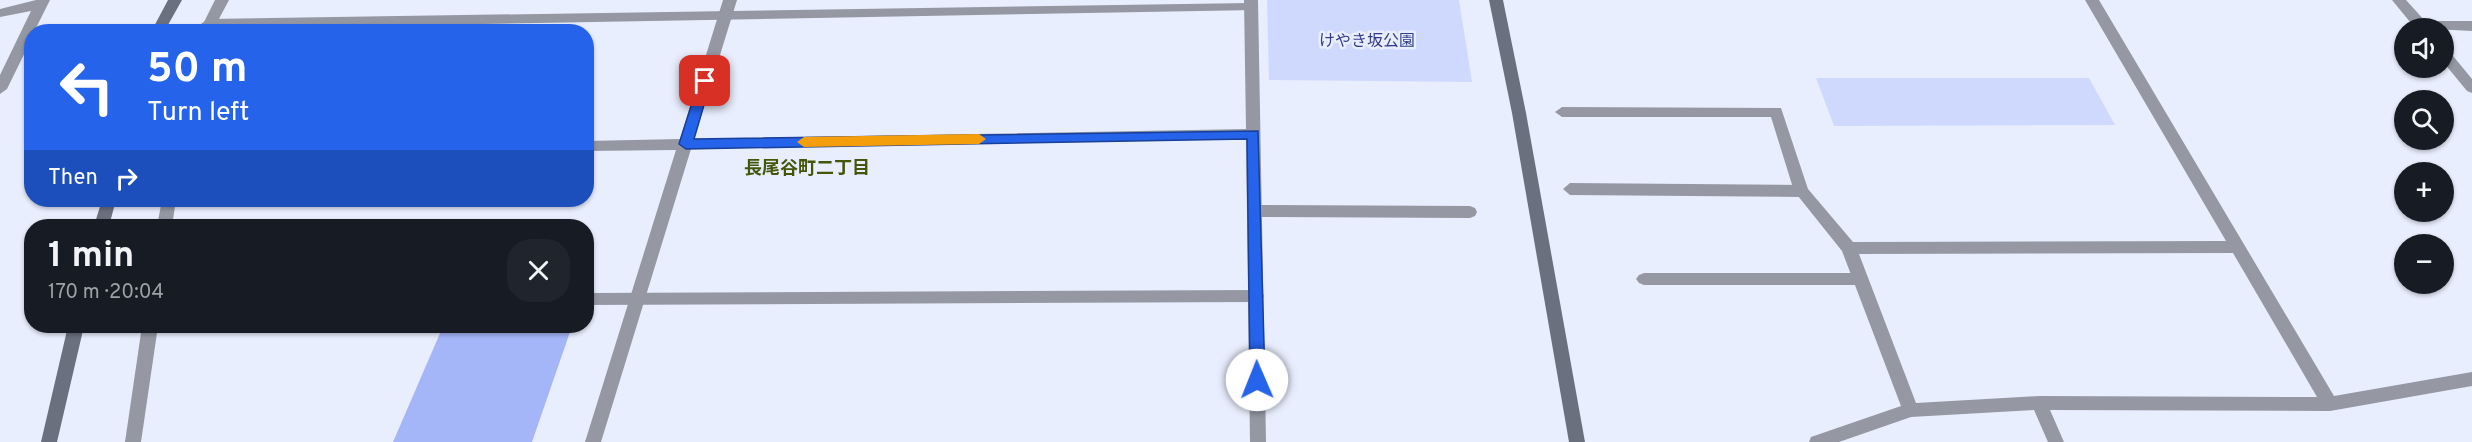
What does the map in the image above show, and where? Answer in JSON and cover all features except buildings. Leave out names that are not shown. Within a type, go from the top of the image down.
[{"type":"street","points":[[162,24],[175,0]]},
{"type":"street","points":[[209,24],[222,0]]},
{"type":"street","points":[[593,442],[730,0]]},
{"type":"street","points":[[1496,0],[1519,113],[1577,442]]},
{"type":"street","points":[[2091,0],[2330,404]]},
{"type":"street","points":[[2399,0],[2414,18]]},
{"type":"street","points":[[0,13],[40,3]]},
{"type":"street","points":[[30,24],[40,3]]},
{"type":"street","points":[[395,24],[1251,3],[1258,442]]},
{"type":"street","points":[[2454,26],[2472,26]]},
{"type":"street","points":[[0,89],[24,37]]},
{"type":"street","points":[[2454,66],[2472,88]]},
{"type":"street","points":[[1562,112],[1776,112],[1801,190],[1849,248],[1911,410]]},
{"type":"street","points":[[594,146],[1253,134]]},
{"type":"street","points":[[1570,189],[1801,190]]},
{"type":"street","points":[[1254,211],[1470,212]]},
{"type":"street","points":[[1849,248],[2239,248]]},
{"type":"street","points":[[1644,279],[1860,279]]},
{"type":"street","points":[[594,299],[1256,296]]},
{"type":"street","points":[[49,442],[74,333]]},
{"type":"street","points":[[133,442],[149,333]]},
{"type":"street","points":[[1817,442],[1911,410],[2039,403],[2330,404],[2472,379]]},
{"type":"street","points":[[2039,403],[2056,442]]},
{"type":"green space","name":"けやき坂公園","points":[[1267,0],[1459,0],[1472,82],[1269,80]]},
{"type":"green space","points":[[1816,78],[2089,78],[2115,125],[1834,126]]},
{"type":"water","points":[[440,333],[570,333],[532,442],[393,442]]},
{"type":"slow traffic","points":[[804,142],[979,139]]},
{"type":"district","name":"長尾谷町二丁目","points":[[807,168]]},
{"type":"route","points":[[705,81],[686,144],[1253,134],[1257,380]]}]
